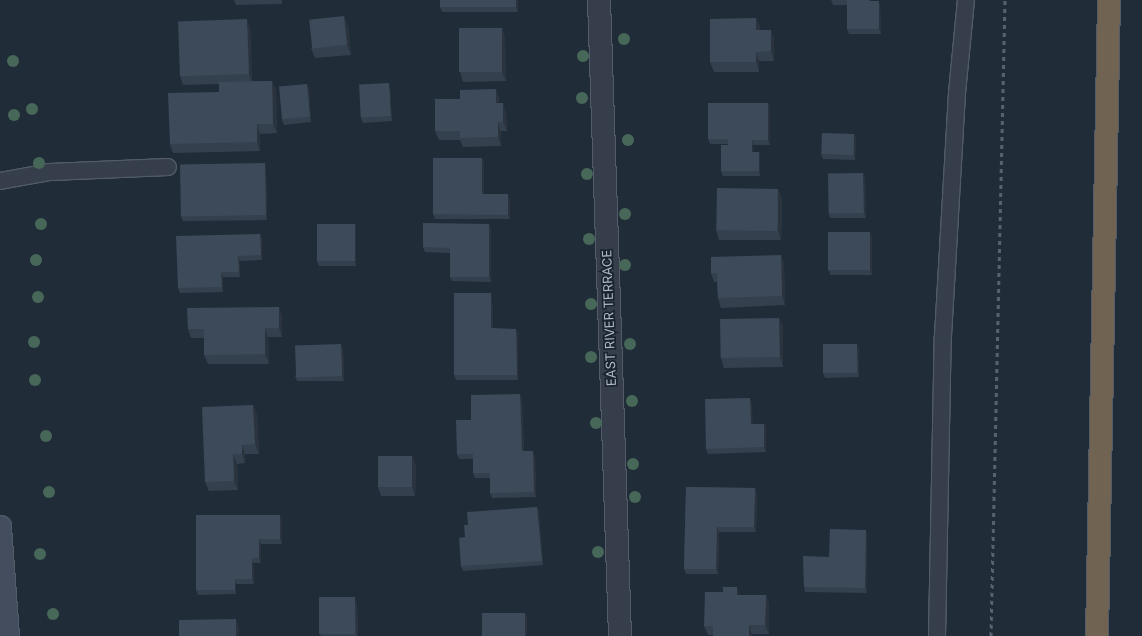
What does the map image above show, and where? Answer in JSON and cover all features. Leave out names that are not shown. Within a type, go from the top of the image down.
[{"type":"highway","points":[[1097,636],[1109,0]]},
{"type":"street","name":"EAST RIVER TERRACE","points":[[599,0],[620,636]]},
{"type":"street","points":[[0,528],[8,636]]},
{"type":"lane","points":[[937,636],[943,336],[957,93],[966,0]]},
{"type":"lane","points":[[0,180],[50,172],[168,167]]},
{"type":"building","points":[[440,0],[516,0],[516,7],[440,7]]},
{"type":"building","points":[[847,0],[879,1],[879,29],[847,29]]},
{"type":"building","points":[[344,16],[347,45],[312,48],[309,20]]},
{"type":"building","points":[[756,18],[756,30],[771,30],[771,51],[756,52],[756,62],[710,62],[710,19]]},
{"type":"building","points":[[247,19],[249,74],[180,76],[178,21]]},
{"type":"building","points":[[459,28],[502,28],[502,72],[459,72]]},
{"type":"building","points":[[272,81],[273,124],[257,124],[257,142],[170,144],[168,93],[219,92],[219,82]]},
{"type":"building","points":[[389,83],[391,116],[361,118],[359,85]]},
{"type":"building","points":[[307,84],[310,117],[282,119],[279,86]]},
{"type":"building","points":[[496,89],[496,103],[503,103],[503,122],[498,122],[498,137],[460,138],[460,131],[435,131],[435,99],[460,99],[460,90]]},
{"type":"building","points":[[708,103],[768,103],[768,140],[752,140],[752,152],[759,152],[759,171],[721,171],[721,145],[728,145],[728,139],[708,139]]},
{"type":"building","points":[[822,133],[854,134],[853,155],[821,154]]},
{"type":"building","points":[[433,158],[482,158],[482,194],[508,194],[508,215],[433,214]]},
{"type":"building","points":[[265,163],[266,215],[181,216],[180,164]]},
{"type":"building","points":[[863,173],[864,213],[829,214],[828,174]]},
{"type":"building","points":[[717,188],[778,189],[777,231],[716,230]]},
{"type":"building","points":[[423,223],[489,224],[489,277],[450,277],[450,248],[423,247]]},
{"type":"building","points":[[317,224],[355,224],[355,261],[317,261]]},
{"type":"building","points":[[828,232],[870,232],[870,270],[828,270]]},
{"type":"building","points":[[260,234],[261,255],[238,256],[239,272],[221,272],[222,287],[178,288],[176,236]]},
{"type":"building","points":[[781,255],[782,296],[718,298],[717,273],[711,273],[711,257]]},
{"type":"building","points":[[454,293],[491,293],[491,328],[516,329],[517,375],[454,375]]},
{"type":"building","points":[[279,307],[279,328],[265,328],[265,354],[204,355],[204,329],[188,329],[187,308]]},
{"type":"building","points":[[779,318],[780,357],[721,358],[720,319]]},
{"type":"building","points":[[341,344],[342,376],[296,378],[295,346]]},
{"type":"building","points":[[823,344],[857,344],[857,373],[823,373]]},
{"type":"building","points":[[520,394],[522,451],[533,451],[534,492],[490,493],[490,473],[473,473],[473,454],[457,454],[456,420],[471,420],[471,395]]},
{"type":"building","points":[[750,398],[751,424],[764,424],[764,447],[706,449],[705,399]]},
{"type":"building","points":[[253,405],[255,444],[242,445],[242,454],[233,454],[234,481],[205,482],[202,407]]},
{"type":"building","points":[[378,456],[412,456],[412,487],[378,487]]},
{"type":"building","points":[[686,487],[755,488],[754,527],[717,527],[716,569],[684,569]]},
{"type":"building","points":[[537,507],[542,561],[461,566],[459,538],[465,537],[464,525],[468,525],[467,512]]},
{"type":"building","points":[[196,515],[280,515],[280,539],[259,539],[259,558],[252,558],[252,579],[235,579],[235,590],[196,590]]},
{"type":"building","points":[[830,529],[866,530],[865,588],[804,587],[803,556],[829,557]]},
{"type":"building","points":[[723,587],[737,587],[737,595],[766,595],[765,625],[749,625],[749,636],[713,636],[713,626],[704,626],[705,592],[723,592]]},
{"type":"building","points":[[319,597],[355,597],[355,634],[319,634]]},
{"type":"building","points":[[482,613],[525,613],[525,636],[482,636]]},
{"type":"building","points":[[236,619],[236,636],[179,636],[179,620]]},
{"type":"railway","points":[[991,636],[1005,0]]}]
